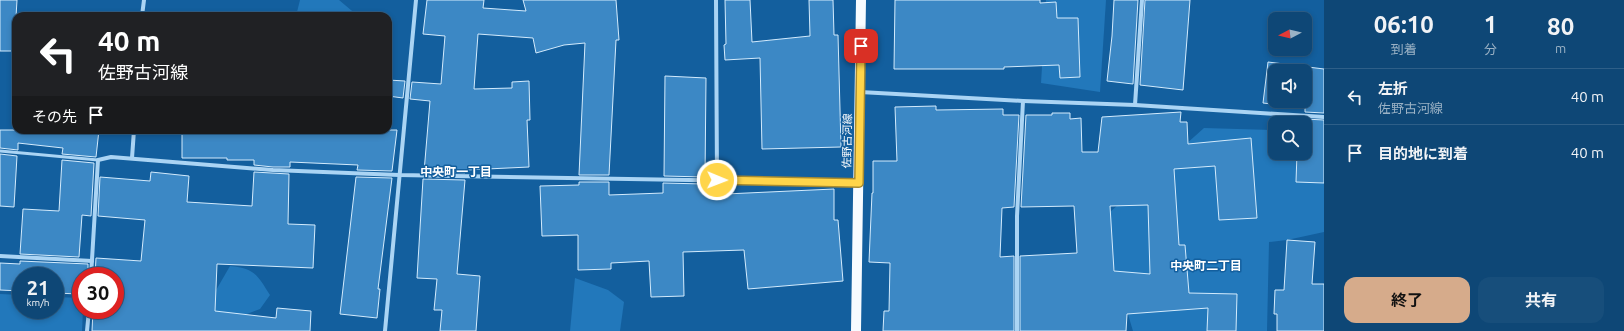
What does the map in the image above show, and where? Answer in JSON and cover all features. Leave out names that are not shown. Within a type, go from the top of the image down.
[{"type":"main road","name":"佐野古河線","points":[[856,331],[861,0]]},
{"type":"street","points":[[142,12],[144,0]]},
{"type":"street","points":[[385,331],[398,175],[416,0]]},
{"type":"street","points":[[716,0],[717,180]]},
{"type":"street","points":[[1135,105],[1142,0]]},
{"type":"street","points":[[860,92],[1023,101],[1135,105],[1324,117]]},
{"type":"street","points":[[1017,331],[1017,216],[1023,101]]},
{"type":"street","points":[[132,158],[134,134]]},
{"type":"street","points":[[92,267],[98,160],[111,157],[273,170],[398,175],[859,183]]},
{"type":"street","points":[[0,256],[92,261]]},
{"type":"street","points":[[87,331],[88,319]]},
{"type":"lane","points":[[0,151],[98,160]]},
{"type":"shaded area","points":[[300,0],[339,0],[353,12],[297,12]]},
{"type":"shaded area","points":[[1046,0],[1106,0],[1100,92],[1041,83]]},
{"type":"shaded area","points":[[1204,128],[1268,130],[1268,160],[1312,160],[1312,145],[1324,131],[1324,232],[1287,240],[1269,242],[1267,331],[1133,331],[1100,221]]},
{"type":"shaded area","points":[[230,266],[250,271],[259,278],[270,295],[260,309],[231,320],[173,331],[214,296],[216,302],[215,292]]},
{"type":"shaded area","points":[[575,278],[608,290],[624,302],[620,331],[570,331]]},
{"type":"shaded area","points":[[0,294],[12,295],[12,319],[64,319],[64,297],[72,298],[72,319],[83,319],[82,331],[0,331]]},
{"type":"building","points":[[0,0],[17,0],[16,12],[12,12],[12,51],[0,51]]},
{"type":"building","points":[[427,0],[484,0],[483,8],[526,11],[523,0],[616,0],[619,40],[616,40],[609,175],[579,175],[585,43],[564,45],[536,53],[533,38],[478,34],[474,89],[512,88],[512,82],[529,81],[530,120],[527,120],[529,167],[466,170],[465,173],[424,172],[430,101],[410,99],[412,82],[441,84],[445,36],[423,34]]},
{"type":"building","points":[[725,0],[750,0],[752,42],[810,36],[809,0],[833,0],[834,35],[838,35],[841,147],[762,149],[760,58],[725,60]]},
{"type":"building","points":[[895,0],[1040,0],[1040,3],[1056,2],[1057,18],[1078,18],[1080,77],[1060,78],[1059,65],[1004,67],[1004,69],[894,69]]},
{"type":"building","points":[[1114,0],[1138,0],[1133,84],[1107,81]]},
{"type":"building","points":[[1145,0],[1190,0],[1183,90],[1140,85]]},
{"type":"building","points":[[1268,62],[1284,64],[1268,64],[1268,104],[1263,103]]},
{"type":"building","points":[[1312,68],[1324,69],[1324,113],[1305,112],[1305,108],[1312,108]]},
{"type":"building","points":[[665,76],[706,78],[705,177],[664,176]]},
{"type":"building","points":[[392,80],[405,81],[403,98],[392,97]]},
{"type":"building","points":[[936,106],[936,110],[1003,109],[1003,115],[1019,115],[1014,207],[1002,208],[1000,257],[1014,256],[1014,331],[883,331],[884,311],[889,311],[890,263],[869,262],[873,193],[873,161],[897,161],[895,107]]},
{"type":"building","points":[[1181,112],[1180,122],[1187,122],[1188,144],[1251,138],[1257,218],[1219,220],[1215,166],[1174,169],[1179,245],[1185,245],[1189,293],[1237,294],[1236,331],[1207,331],[1208,308],[1127,314],[1126,331],[1020,331],[1020,256],[1077,253],[1074,206],[1021,207],[1026,115],[1070,113],[1070,119],[1081,118],[1082,152],[1098,152],[1102,117]],"holes":[[[1148,205],[1150,274],[1114,271],[1110,206]]]},
{"type":"building","points":[[1312,119],[1324,120],[1324,183],[1296,182],[1297,160],[1312,160]]},
{"type":"building","points":[[0,130],[12,130],[12,134],[99,134],[96,157],[62,154],[63,148],[18,143],[18,150],[0,148]]},
{"type":"building","points":[[392,130],[397,130],[392,171],[357,170],[358,165],[290,162],[290,167],[273,167],[254,165],[254,160],[227,160],[227,158],[182,158],[182,134],[392,134]]},
{"type":"building","points":[[0,154],[17,156],[14,207],[0,206]]},
{"type":"building","points":[[62,160],[94,163],[91,216],[82,215],[79,257],[20,254],[23,209],[59,211]]},
{"type":"building","points":[[151,172],[189,176],[187,202],[252,206],[254,172],[289,174],[288,224],[315,225],[313,268],[217,264],[215,311],[276,318],[277,308],[311,311],[310,331],[92,331],[93,319],[124,319],[124,267],[96,267],[96,258],[141,261],[145,220],[98,216],[100,177],[150,181]]},
{"type":"building","points":[[356,177],[392,178],[378,289],[380,289],[377,318],[340,314]]},
{"type":"building","points":[[423,179],[465,180],[457,274],[480,276],[476,331],[440,331],[442,310],[434,310],[437,279],[417,278]]},
{"type":"building","points":[[579,182],[609,182],[609,195],[663,193],[663,183],[704,184],[704,195],[834,189],[834,220],[838,220],[843,281],[748,289],[744,250],[683,252],[684,296],[651,297],[649,261],[611,263],[611,269],[578,270],[578,235],[542,236],[540,186],[579,185]]},
{"type":"building","points":[[1287,240],[1315,242],[1312,284],[1324,284],[1324,331],[1277,331],[1277,314],[1274,314],[1275,290],[1284,290]]},
{"type":"building","points":[[20,261],[88,264],[88,267],[72,267],[72,294],[64,293],[64,267],[12,267],[12,291],[0,290],[0,263],[20,264]]},
{"type":"district","name":"中央町一丁目","points":[[456,172]]},
{"type":"district","name":"中央町二丁目","points":[[1206,266]]},
{"type":"route","points":[[717,180],[859,183],[861,46]]}]
